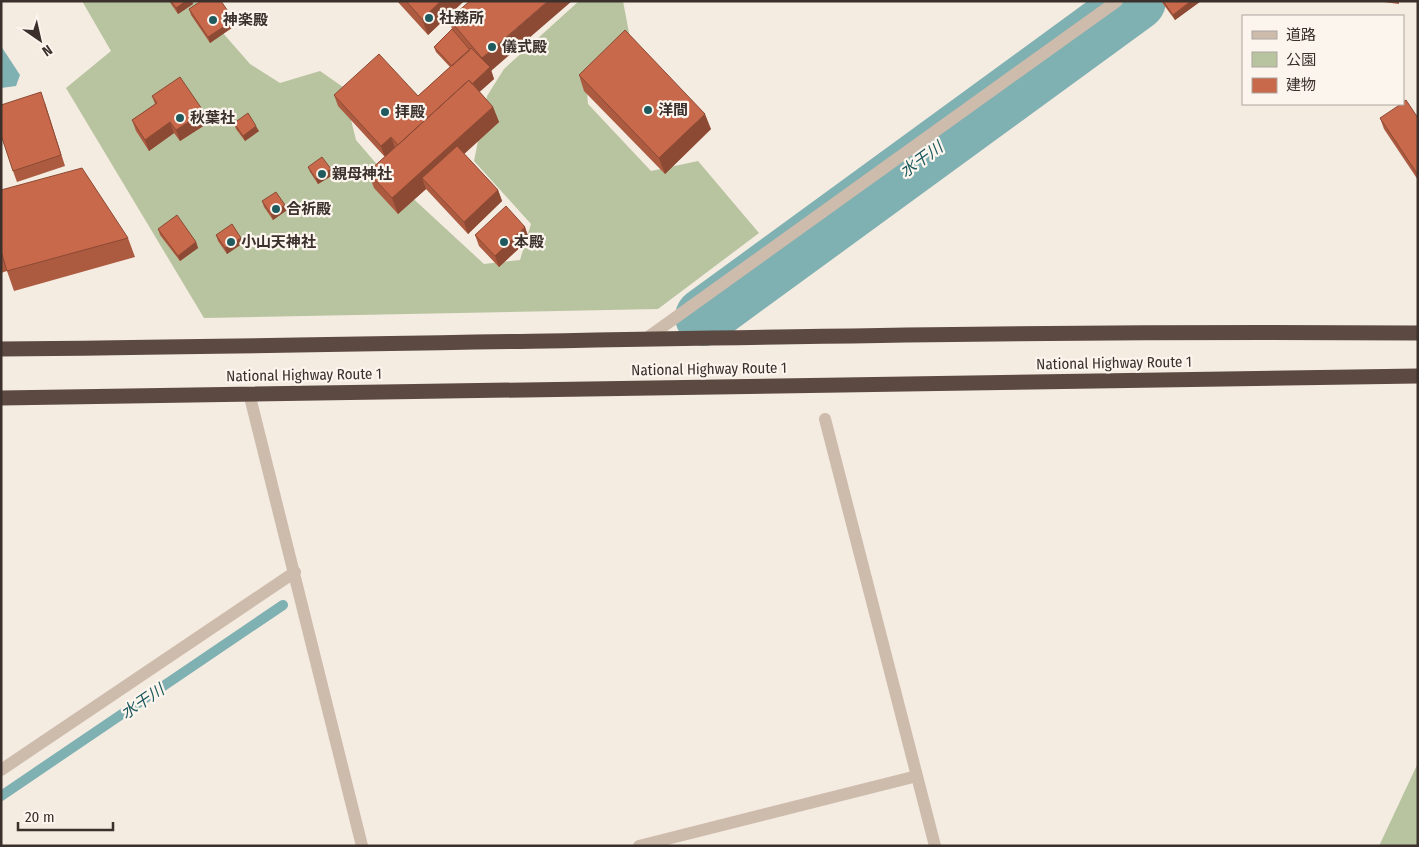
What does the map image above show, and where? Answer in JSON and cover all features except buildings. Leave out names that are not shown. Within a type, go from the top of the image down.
[{"type":"highway","name":"National Highway Route 1","points":[[1,349],[215,347],[647,338],[1282,332],[1418,333]]},
{"type":"highway","name":"National Highway Route 1","points":[[1,398],[1418,376]]},
{"type":"street","points":[[647,338],[1117,1]]},
{"type":"street","points":[[249,393],[362,846]]},
{"type":"street","points":[[825,419],[935,846]]},
{"type":"street","points":[[1,770],[295,572]]},
{"type":"street","points":[[639,846],[917,776]]},
{"type":"green space","points":[[82,1],[195,1],[250,64],[280,83],[320,71],[343,87],[356,140],[380,168],[484,264],[520,260],[531,224],[474,161],[487,96],[504,69],[579,1],[623,1],[630,38],[586,81],[588,104],[651,171],[698,161],[759,233],[658,309],[204,318],[66,88],[111,51]]},
{"type":"green space","points":[[1418,763],[1418,846],[1379,846]]},
{"type":"water","points":[[1,46],[20,75],[16,86],[1,88]]},
{"type":"waterway","name":"水干川","points":[[704,317],[1137,1]]},
{"type":"waterway","name":"水干川","points":[[1,796],[283,605]]},
{"type":"place","name":"社務所","points":[[429,18]]},
{"type":"place","name":"神楽殿","points":[[213,20]]},
{"type":"place","name":"儀式殿","points":[[492,47]]},
{"type":"place","name":"洋間","points":[[648,110]]},
{"type":"place","name":"拝殿","points":[[385,112]]},
{"type":"place","name":"秋葉社","points":[[180,118]]},
{"type":"place","name":"親母神社","points":[[322,174]]},
{"type":"place","name":"合祈殿","points":[[276,209]]},
{"type":"place","name":"小山天神社","points":[[231,242]]},
{"type":"place","name":"本殿","points":[[504,242]]}]
